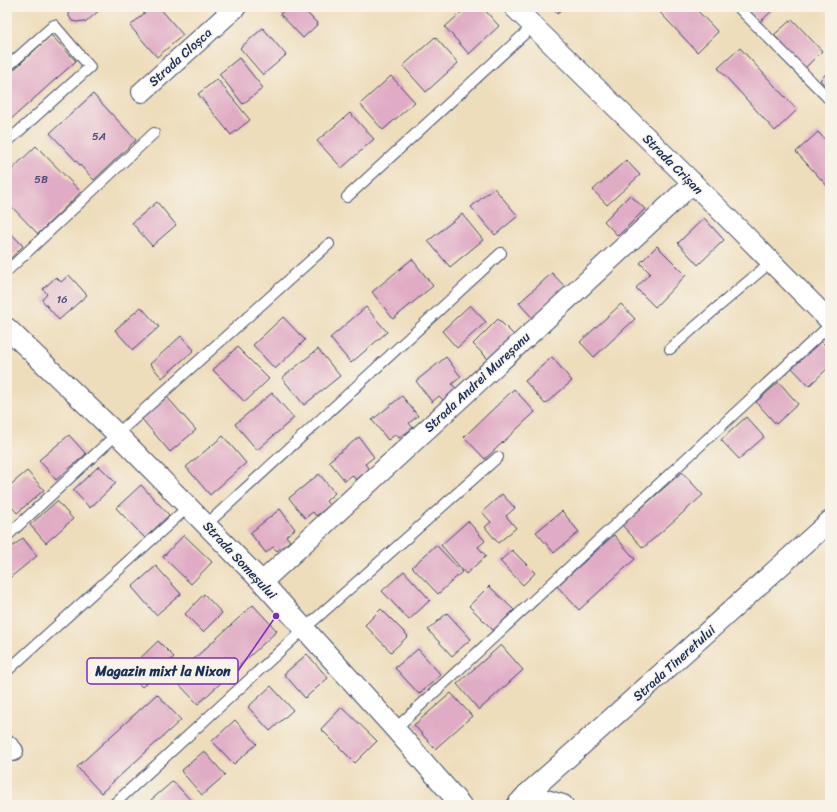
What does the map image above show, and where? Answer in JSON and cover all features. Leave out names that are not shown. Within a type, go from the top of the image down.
[{"type":"street","name":"Strada Cloșca","points":[[142,92],[236,7]]},
{"type":"street","name":"Strada Crișan","points":[[514,7],[693,183],[830,321]]},
{"type":"street","name":"Strada Andrei Mureșanu","points":[[262,582],[693,183]]},
{"type":"street","name":"Strada Someșului","points":[[7,328],[207,524],[262,582],[395,729],[461,805]]},
{"type":"street","name":"Strada Tineretului","points":[[522,799],[830,521]]},
{"type":"street","points":[[522,799],[563,805]]},
{"type":"lane","points":[[738,7],[830,100]]},
{"type":"lane","points":[[7,67],[54,25],[90,67],[7,142]]},
{"type":"lane","points":[[347,197],[533,26]]},
{"type":"lane","points":[[7,271],[154,133]]},
{"type":"lane","points":[[7,536],[116,434],[329,244]]},
{"type":"lane","points":[[207,524],[501,253]]},
{"type":"lane","points":[[670,349],[772,262]]},
{"type":"lane","points":[[395,729],[830,326]]},
{"type":"lane","points":[[113,805],[304,629],[498,456]]},
{"type":"lane","points":[[7,671],[189,506]]},
{"type":"building","points":[[70,7],[103,7],[85,23],[83,21],[72,21],[69,16]]},
{"type":"building","points":[[151,7],[159,7],[183,35],[157,57],[130,26]]},
{"type":"building","points":[[288,7],[301,7],[318,24],[303,38],[280,14]]},
{"type":"building","points":[[467,7],[482,7],[499,26],[469,54],[445,27]]},
{"type":"building","points":[[553,7],[565,7],[557,13]]},
{"type":"building","points":[[655,7],[694,7],[718,32],[697,52]]},
{"type":"building","points":[[745,7],[776,7],[760,22]]},
{"type":"building","points":[[792,19],[822,51],[805,68],[774,35]]},
{"type":"building","points":[[263,28],[286,55],[263,75],[240,48]]},
{"type":"building","points":[[51,35],[76,61],[9,121],[7,119],[7,76]]},
{"type":"building","points":[[435,37],[458,63],[426,92],[403,66]]},
{"type":"building","points":[[740,48],[797,110],[775,131],[718,68]]},
{"type":"building","points":[[239,58],[263,88],[243,104],[219,74]]},
{"type":"building","points":[[830,70],[830,91],[820,80]]},
{"type":"building","points":[[391,76],[415,102],[383,130],[360,104]]},
{"type":"building","points":[[217,79],[250,120],[231,135],[198,94]]},
{"type":"building","points":[[93,94],[136,140],[94,180],[50,133]]},
{"type":"building","points":[[350,113],[374,139],[342,168],[317,141]]},
{"type":"building","points":[[818,132],[830,145],[830,189],[796,152]]},
{"type":"building","points":[[36,146],[81,192],[38,234],[7,202],[7,174]]},
{"type":"building","points":[[626,160],[640,175],[607,205],[593,190]]},
{"type":"building","points":[[494,188],[518,216],[495,235],[471,207]]},
{"type":"building","points":[[630,195],[645,209],[618,236],[604,221]]},
{"type":"building","points":[[157,202],[176,225],[152,246],[132,223]]},
{"type":"building","points":[[462,214],[483,240],[450,267],[428,241]]},
{"type":"building","points":[[704,218],[724,240],[698,265],[678,243]]},
{"type":"building","points":[[7,229],[23,246],[7,262]]},
{"type":"building","points":[[657,246],[686,275],[655,307],[636,288],[650,273],[640,263]]},
{"type":"building","points":[[412,259],[433,286],[393,319],[372,292]]},
{"type":"building","points":[[552,273],[568,290],[535,321],[519,303]]},
{"type":"building","points":[[69,275],[87,295],[59,320],[42,300],[47,294],[43,289],[56,277],[61,282]]},
{"type":"building","points":[[621,304],[635,319],[594,357],[580,342]]},
{"type":"building","points":[[470,305],[486,322],[457,348],[442,331]]},
{"type":"building","points":[[141,307],[159,327],[133,350],[115,330]]},
{"type":"building","points":[[366,307],[387,332],[351,363],[330,338]]},
{"type":"building","points":[[283,317],[305,340],[275,369],[253,345]]},
{"type":"building","points":[[498,319],[516,337],[491,362],[473,344]]},
{"type":"building","points":[[181,336],[194,350],[162,378],[150,364]]},
{"type":"building","points":[[821,341],[830,350],[830,366],[809,386],[792,368]]},
{"type":"building","points":[[237,347],[269,379],[245,402],[213,370]]},
{"type":"building","points":[[318,349],[340,376],[304,405],[282,378]]},
{"type":"building","points":[[446,357],[461,377],[452,384],[456,389],[443,400],[439,396],[432,402],[416,381]]},
{"type":"building","points":[[552,357],[572,381],[545,404],[525,381]]},
{"type":"building","points":[[779,382],[798,404],[776,424],[756,402]]},
{"type":"building","points":[[514,389],[535,412],[485,459],[464,437]]},
{"type":"building","points":[[272,393],[294,418],[257,450],[235,424]]},
{"type":"building","points":[[402,396],[418,416],[409,423],[413,428],[399,438],[396,434],[388,440],[372,420]]},
{"type":"building","points":[[167,397],[196,430],[170,452],[141,418]]},
{"type":"building","points":[[746,417],[764,437],[739,459],[721,440]]},
{"type":"building","points":[[69,435],[86,454],[56,480],[39,460]]},
{"type":"building","points":[[223,436],[246,463],[210,495],[186,467]]},
{"type":"building","points":[[359,437],[374,457],[365,464],[369,469],[356,480],[352,475],[345,481],[329,461]]},
{"type":"building","points":[[99,466],[116,483],[90,508],[73,490]]},
{"type":"building","points":[[27,471],[44,490],[17,513],[7,501],[7,488]]},
{"type":"building","points":[[682,472],[703,495],[643,548],[622,525]]},
{"type":"building","points":[[319,474],[335,493],[326,501],[330,506],[316,516],[313,512],[305,518],[289,498]]},
{"type":"building","points":[[141,485],[169,515],[145,538],[116,508]]},
{"type":"building","points":[[502,494],[515,508],[506,516],[516,528],[498,543],[485,527],[491,522],[482,512]]},
{"type":"building","points":[[57,501],[73,519],[46,543],[30,525]]},
{"type":"building","points":[[280,509],[295,529],[286,536],[290,541],[277,551],[273,547],[266,553],[250,533]]},
{"type":"building","points":[[562,511],[579,532],[554,553],[536,532]]},
{"type":"building","points":[[468,521],[485,541],[478,547],[486,556],[466,574],[441,545]]},
{"type":"building","points":[[184,535],[212,562],[191,584],[163,557]]},
{"type":"building","points":[[614,535],[635,559],[579,610],[557,586]]},
{"type":"building","points":[[23,538],[37,556],[7,580],[7,551]]},
{"type":"building","points":[[436,545],[462,572],[438,594],[412,567]]},
{"type":"building","points":[[512,550],[535,573],[523,585],[500,561]]},
{"type":"building","points":[[156,566],[181,594],[156,615],[132,587]]},
{"type":"building","points":[[404,571],[430,600],[409,620],[382,591]]},
{"type":"building","points":[[489,586],[514,610],[494,631],[469,606]]},
{"type":"building","points":[[204,594],[222,613],[203,632],[185,614]]},
{"type":"building","points":[[253,605],[277,631],[198,704],[173,678]]},
{"type":"building","points":[[381,609],[408,636],[391,652],[365,625]]},
{"type":"building","points":[[447,613],[471,639],[452,656],[428,630]]},
{"type":"building","points":[[158,641],[174,657],[142,687],[127,671]]},
{"type":"building","points":[[501,645],[523,670],[479,710],[457,684]]},
{"type":"building","points":[[418,649],[441,675],[419,694],[395,668]]},
{"type":"building","points":[[307,654],[328,678],[305,698],[284,674]]},
{"type":"building","points":[[271,686],[293,710],[270,731],[248,707]]},
{"type":"building","points":[[451,693],[472,716],[435,749],[414,725]]},
{"type":"building","points":[[157,694],[181,720],[101,793],[77,767]]},
{"type":"building","points":[[342,707],[377,741],[355,763],[321,729]]},
{"type":"building","points":[[235,720],[257,744],[234,764],[212,741]]},
{"type":"building","points":[[204,751],[225,775],[202,795],[181,771]]},
{"type":"building","points":[[173,781],[195,805],[153,805],[150,801]]},
{"type":"place","name":"Magazin mixt la Nixon","points":[[276,616]]}]
